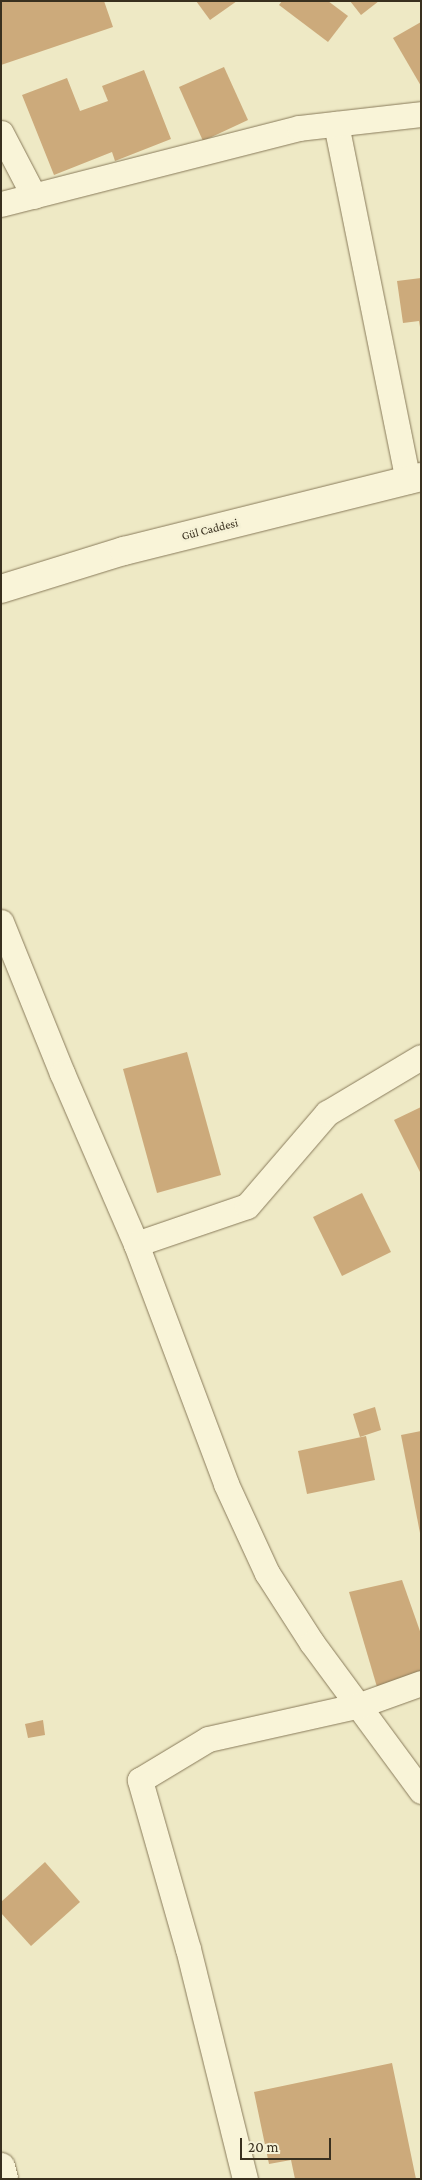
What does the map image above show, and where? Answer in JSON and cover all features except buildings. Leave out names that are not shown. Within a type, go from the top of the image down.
[{"type":"street","points":[[1,204],[300,128],[421,114]]},
{"type":"street","points":[[336,124],[414,480]]},
{"type":"street","points":[[1,133],[34,196]]},
{"type":"street","name":"Gül Caddesi","points":[[1,588],[124,551],[414,480]]},
{"type":"street","points":[[1,922],[62,1073],[136,1244],[226,1484],[267,1573],[312,1643],[421,1791]]},
{"type":"street","points":[[136,1244],[247,1206],[328,1113],[421,1057]]},
{"type":"street","points":[[245,2179],[188,1949],[140,1780],[208,1739],[360,1706],[421,1683]]},
{"type":"street","points":[[1,2167],[4,2179]]}]
